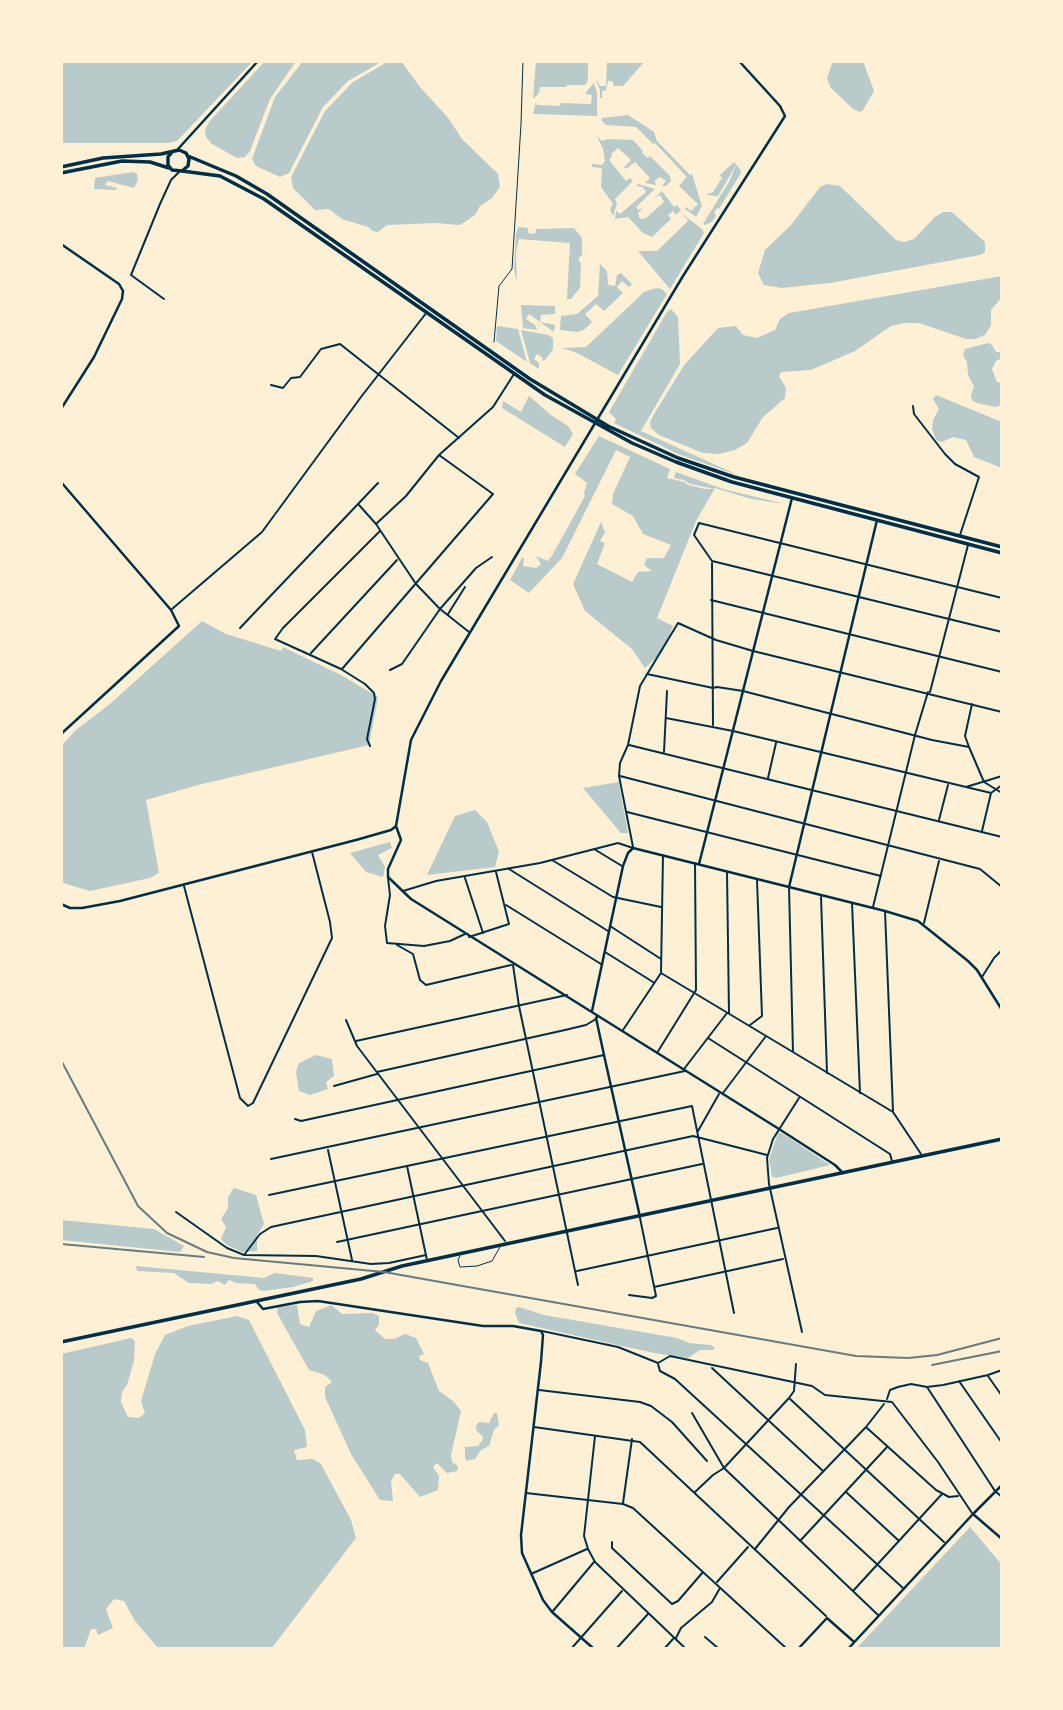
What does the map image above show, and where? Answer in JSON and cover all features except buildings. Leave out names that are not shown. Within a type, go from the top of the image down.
[{"type":"main road","points":[[171,169],[168,158],[182,147],[258,61]]},
{"type":"main road","points":[[739,61],[785,116],[734,193],[441,681],[411,740],[396,826],[401,840],[388,869],[388,877],[402,892],[471,938],[567,995],[597,1017],[835,1165],[843,1173]]},
{"type":"main road","points":[[181,171],[189,163],[182,147]]},
{"type":"main road","points":[[61,167],[103,158],[174,151],[187,154],[236,176],[267,194],[516,372],[597,423],[699,471],[1002,552]]},
{"type":"main road","points":[[61,173],[122,161],[150,162],[181,171],[220,176],[264,199],[428,310]]},
{"type":"main road","points":[[61,244],[119,284],[123,291],[122,299],[94,357],[61,410]]},
{"type":"main road","points":[[597,423],[678,458],[734,477],[1002,547]]},
{"type":"main road","points":[[61,482],[171,610],[179,623],[178,629],[61,734]]},
{"type":"main road","points":[[697,864],[716,800],[792,498]]},
{"type":"main road","points":[[789,887],[877,520]]},
{"type":"main road","points":[[61,904],[70,908],[82,908],[120,901],[391,830],[396,826]]},
{"type":"main road","points":[[592,1011],[623,866],[633,848],[885,911],[923,924],[968,961],[1002,1010]]},
{"type":"main road","points":[[597,1017],[640,1217]]},
{"type":"main road","points":[[61,1342],[361,1279],[394,1268],[1002,1139]]},
{"type":"main road","points":[[257,1300],[261,1309],[318,1301],[483,1326],[513,1326],[541,1331],[543,1335],[538,1390],[521,1545],[530,1574],[552,1612],[594,1649]]},
{"type":"main road","points":[[848,1649],[944,1542],[1002,1485]]},
{"type":"main road","points":[[973,1514],[1002,1539]]},
{"type":"main road","points":[[798,1649],[827,1618],[854,1642]]},
{"type":"street","points":[[494,342],[499,286],[512,269],[523,61]]},
{"type":"street","points":[[164,299],[131,275],[171,180],[171,169]]},
{"type":"street","points":[[171,180],[181,171]]},
{"type":"street","points":[[171,610],[262,532],[428,310]]},
{"type":"street","points":[[271,385],[283,388],[291,378],[299,377],[321,349],[340,344],[459,438]]},
{"type":"street","points":[[376,524],[406,496],[439,455],[492,408],[516,372]]},
{"type":"street","points":[[913,406],[914,414],[945,454],[956,464],[979,477],[960,536]]},
{"type":"street","points":[[341,670],[494,494],[439,455]]},
{"type":"street","points":[[240,628],[378,483]]},
{"type":"street","points":[[358,504],[376,524],[416,584],[440,609],[470,633]]},
{"type":"street","points":[[713,726],[712,561],[694,535],[699,523],[1002,598]]},
{"type":"street","points":[[370,746],[367,739],[374,693],[365,684],[341,670],[275,639],[380,531]]},
{"type":"street","points":[[873,908],[915,735],[940,657],[968,544]]},
{"type":"street","points":[[390,670],[402,664],[440,609],[476,568],[492,557]]},
{"type":"street","points":[[310,654],[398,559]]},
{"type":"street","points":[[712,561],[1002,632]]},
{"type":"street","points":[[447,615],[465,587]]},
{"type":"street","points":[[711,600],[1002,672]]},
{"type":"street","points":[[402,892],[436,881],[509,869],[618,843],[633,848],[619,776],[620,763],[628,745],[640,686],[678,623],[712,638],[754,651],[1002,712]]},
{"type":"street","points":[[646,674],[713,688],[743,691],[969,747]]},
{"type":"street","points":[[664,753],[667,691]]},
{"type":"street","points":[[972,704],[965,736],[984,782],[1002,793]]},
{"type":"street","points":[[666,718],[713,726],[991,793]]},
{"type":"street","points":[[768,779],[776,741]]},
{"type":"street","points":[[628,745],[1002,837]]},
{"type":"street","points":[[619,776],[980,869],[1002,887]]},
{"type":"street","points":[[965,788],[1002,776]]},
{"type":"street","points":[[939,821],[949,783]]},
{"type":"street","points":[[981,832],[991,793],[1002,785]]},
{"type":"street","points":[[626,811],[881,876]]},
{"type":"street","points":[[594,849],[623,866]]},
{"type":"street","points":[[183,885],[240,1098],[245,1105],[253,1103],[332,938],[331,922],[312,851]]},
{"type":"street","points":[[622,1032],[661,973],[663,855]]},
{"type":"street","points":[[552,860],[616,898],[662,907]]},
{"type":"street","points":[[923,924],[940,860]]},
{"type":"street","points":[[657,1053],[695,993],[697,864]]},
{"type":"street","points":[[509,869],[609,932]]},
{"type":"street","points":[[471,938],[509,924],[496,871]]},
{"type":"street","points":[[271,1159],[541,1104],[684,1071],[728,1014],[727,872]]},
{"type":"street","points":[[388,877],[390,895],[384,926],[386,940],[390,945],[412,943],[424,946],[450,941],[465,934]]},
{"type":"street","points":[[464,877],[483,934]]},
{"type":"street","points":[[749,1026],[762,1016],[757,880]]},
{"type":"street","points":[[789,887],[793,1053]]},
{"type":"street","points":[[821,895],[827,1074]]},
{"type":"street","points":[[852,903],[860,1094]]},
{"type":"street","points":[[506,905],[602,964]]},
{"type":"street","points":[[885,911],[893,1112]]},
{"type":"street","points":[[610,926],[662,960]]},
{"type":"street","points":[[396,945],[413,954],[420,980],[426,985],[513,964],[519,1006],[578,1285]]},
{"type":"street","points":[[981,978],[1002,950]]},
{"type":"street","points":[[605,952],[654,982]]},
{"type":"street","points":[[661,973],[893,1112],[920,1150],[922,1157]]},
{"type":"street","points":[[355,1042],[567,995]]},
{"type":"street","points":[[334,1086],[377,1073],[586,1025],[597,1017]]},
{"type":"street","points":[[346,1020],[355,1042],[397,1101],[507,1245]]},
{"type":"street","points":[[697,1132],[721,1093],[766,1037]]},
{"type":"street","points":[[708,1038],[890,1154],[892,1163]]},
{"type":"street","points":[[295,1119],[301,1121],[604,1055]]},
{"type":"street","points":[[799,1098],[779,1129],[767,1155],[770,1189],[802,1332]]},
{"type":"street","points":[[269,1195],[691,1106],[734,1313]]},
{"type":"street","points":[[244,1255],[260,1234],[271,1227],[693,1136],[767,1155]]},
{"type":"street","points":[[327,1147],[352,1261]]},
{"type":"street","points":[[337,1242],[703,1164]]},
{"type":"street","points":[[407,1166],[427,1261]]},
{"type":"street","points":[[176,1212],[227,1248],[244,1255],[316,1256],[388,1264],[426,1255]]},
{"type":"street","points":[[629,1295],[652,1298],[656,1296],[640,1217]]},
{"type":"street","points":[[576,1271],[779,1228]]},
{"type":"street","points":[[461,1255],[457,1263],[463,1269],[490,1262],[501,1247]]},
{"type":"street","points":[[654,1287],[785,1259]]},
{"type":"street","points":[[541,1331],[618,1348],[658,1363]]},
{"type":"street","points":[[658,1363],[670,1356],[711,1367],[812,1386],[825,1395],[892,1402],[973,1514]]},
{"type":"street","points":[[658,1363],[660,1371],[675,1379],[904,1588]]},
{"type":"street","points":[[695,1493],[724,1468],[789,1398],[794,1391],[796,1364]]},
{"type":"street","points":[[711,1367],[823,1471]]},
{"type":"street","points":[[755,1550],[801,1495],[866,1427],[886,1402],[890,1390],[911,1384],[927,1387],[1002,1370]]},
{"type":"street","points":[[988,1375],[1002,1396]]},
{"type":"street","points":[[959,1381],[1002,1443]]},
{"type":"street","points":[[927,1387],[995,1491],[1002,1497]]},
{"type":"street","points":[[538,1390],[640,1402],[651,1406],[672,1422],[706,1461]]},
{"type":"street","points":[[789,1398],[944,1542]]},
{"type":"street","points":[[692,1413],[724,1468],[879,1616]]},
{"type":"street","points":[[533,1426],[640,1442],[827,1618]]},
{"type":"street","points":[[866,1427],[942,1494],[960,1496]]},
{"type":"street","points":[[595,1435],[584,1536],[587,1549],[594,1562],[686,1649]]},
{"type":"street","points":[[623,1504],[632,1439]]},
{"type":"street","points":[[799,1542],[887,1447]]},
{"type":"street","points":[[846,1492],[898,1541]]},
{"type":"street","points":[[525,1493],[623,1504],[633,1508],[787,1649]]},
{"type":"street","points":[[853,1591],[942,1494]]},
{"type":"street","points":[[612,1542],[612,1548],[672,1604],[678,1601],[703,1571]]},
{"type":"street","points":[[716,1583],[749,1546]]},
{"type":"street","points":[[530,1574],[587,1549]]},
{"type":"street","points":[[552,1612],[594,1562]]},
{"type":"street","points":[[664,1649],[681,1628],[712,1602],[720,1587]]},
{"type":"street","points":[[571,1649],[623,1590]]},
{"type":"street","points":[[616,1649],[648,1614]]},
{"type":"street","points":[[705,1637],[719,1649]]},
{"type":"shaded area","points":[[61,61],[253,61],[177,141],[61,143]]},
{"type":"shaded area","points":[[265,61],[296,61],[270,99],[250,151],[245,157],[237,158],[212,144],[206,137],[205,130],[209,122]]},
{"type":"shaded area","points":[[303,61],[383,61],[348,81],[323,107],[289,173],[280,177],[256,166],[252,159],[275,97]]},
{"type":"shaded area","points":[[389,61],[401,61],[462,139],[498,174],[500,187],[492,198],[460,225],[387,225],[378,232],[373,231],[342,219],[329,209],[315,210],[293,188],[291,177],[325,111],[353,82]]},
{"type":"shaded area","points":[[536,61],[588,61],[588,81],[585,85],[540,87],[539,93],[533,99]]},
{"type":"shaded area","points":[[607,61],[645,61],[623,86],[614,86],[612,81],[608,81],[606,90],[602,91],[600,98],[596,81],[600,86],[606,86]]},
{"type":"shaded area","points":[[833,61],[863,61],[874,91],[860,112],[853,109],[830,87],[827,78]]},
{"type":"shaded area","points":[[594,83],[597,116],[533,114],[536,102],[537,105],[560,106],[561,103],[591,104],[592,95],[586,92]]},
{"type":"shaded area","points":[[628,115],[654,132],[657,141],[692,174],[702,206],[696,217],[685,209],[686,207],[691,211],[698,204],[679,186],[687,177],[655,143],[636,127],[606,125],[602,121],[602,118]]},
{"type":"shaded area","points":[[597,136],[602,141],[633,140],[642,153],[648,158],[650,156],[670,176],[671,181],[662,186],[666,181],[660,177],[655,180],[656,185],[645,183],[650,178],[635,162],[626,169],[624,167],[631,160],[618,148],[609,160],[626,181],[630,178],[633,181],[615,199],[617,203],[613,216],[610,209],[613,204],[601,187],[602,168],[592,167],[592,164],[602,165],[605,161]]},
{"type":"shaded area","points":[[734,162],[740,169],[741,173],[714,213],[716,215],[712,222],[705,225],[703,224],[736,165],[718,196],[706,195],[713,192],[722,178],[720,175]]},
{"type":"shaded area","points":[[133,172],[137,174],[138,180],[134,188],[108,181],[105,185],[117,188],[116,190],[94,189],[95,178]]},
{"type":"shaded area","points":[[638,184],[655,189],[636,207],[638,210],[643,208],[638,213],[640,219],[646,218],[664,202],[660,195],[654,198],[662,191],[674,207],[677,205],[681,210],[676,215],[673,211],[668,215],[671,219],[652,237],[643,233],[628,217],[615,219],[616,211],[620,214],[646,192],[643,187],[636,186]]},
{"type":"shaded area","points":[[827,184],[840,186],[896,240],[904,242],[914,239],[935,217],[943,212],[952,212],[985,242],[985,252],[830,283],[782,288],[764,285],[758,273],[765,250],[791,225],[820,187]]},
{"type":"shaded area","points":[[681,213],[704,233],[670,289],[638,251],[657,251],[688,220]]},
{"type":"shaded area","points":[[518,227],[528,228],[528,233],[535,234],[536,229],[574,228],[582,238],[582,256],[579,257],[580,288],[571,299],[567,299],[570,243],[519,239],[516,253],[517,283],[514,269]]},
{"type":"shaded area","points":[[600,264],[607,271],[608,285],[615,286],[617,275],[621,273],[632,284],[629,287],[622,281],[617,287],[623,293],[604,311],[596,304],[585,314],[592,322],[585,329],[578,332],[560,330],[561,316],[577,314],[598,296]]},
{"type":"shaded area","points":[[1002,276],[1002,297],[991,310],[991,325],[985,335],[966,339],[919,323],[905,323],[891,326],[855,351],[811,370],[781,372],[779,376],[786,388],[785,398],[763,417],[747,443],[735,450],[719,454],[703,453],[659,435],[651,428],[650,422],[654,414],[685,364],[718,328],[736,326],[743,335],[757,338],[775,330],[780,319],[789,313]]},
{"type":"shaded area","points":[[656,288],[667,294],[618,375],[562,348],[586,347],[644,292]]},
{"type":"shaded area","points":[[521,305],[555,306],[555,314],[541,315],[540,322],[529,314],[526,319],[535,325],[537,330],[523,328]]},
{"type":"shaded area","points":[[671,309],[678,317],[680,364],[641,431],[740,476],[678,454],[614,423],[616,419],[609,412]]},
{"type":"shaded area","points":[[540,322],[555,325],[554,332]]},
{"type":"shaded area","points":[[497,326],[518,329],[527,362],[496,341]]},
{"type":"shaded area","points":[[521,330],[553,338],[553,349],[545,360],[541,361],[543,358],[537,354],[534,359],[539,363],[539,369],[530,363]]},
{"type":"shaded area","points":[[988,343],[996,352],[1002,352],[1002,358],[996,361],[992,369],[997,382],[1002,383],[1002,405],[995,407],[972,400],[974,386],[963,355],[965,349]]},
{"type":"shaded area","points":[[936,395],[1002,422],[1002,468],[974,457],[966,440],[953,437],[942,442],[936,440],[932,429],[939,409],[933,399]]},
{"type":"shaded area","points":[[529,396],[568,426],[573,434],[565,447],[502,408],[503,401],[521,412]]},
{"type":"shaded area","points":[[599,436],[670,469],[667,478],[714,489],[696,521],[657,618],[673,626],[662,652],[645,668],[632,649],[585,611],[573,584],[601,522],[605,532],[600,541],[605,543],[597,564],[632,582],[638,572],[652,571],[644,565],[647,558],[664,558],[671,545],[643,534],[633,516],[612,504],[613,494],[630,457],[616,450],[562,558],[529,593],[510,580],[522,558],[523,566],[536,568],[541,564],[536,556],[548,561],[553,554],[585,496],[587,483],[575,474]]},
{"type":"shaded area","points":[[676,472],[723,489],[785,504],[751,499],[674,478]]},
{"type":"shaded area","points":[[202,621],[226,634],[281,651],[283,647],[341,675],[378,697],[369,745],[198,785],[146,800],[159,873],[150,878],[90,891],[66,884],[61,881],[61,746]]},
{"type":"shaded area","points":[[619,782],[628,833],[621,833],[583,788]]},
{"type":"shaded area","points":[[475,810],[487,822],[499,852],[495,867],[427,875],[455,816]]},
{"type":"shaded area","points":[[390,842],[392,848],[378,855],[385,867],[383,877],[366,872],[350,853]]},
{"type":"shaded area","points":[[316,1055],[332,1059],[334,1076],[326,1082],[328,1089],[310,1095],[299,1091],[296,1072],[299,1063]]},
{"type":"shaded area","points":[[778,1133],[830,1165],[772,1177],[769,1159]]},
{"type":"shaded area","points":[[234,1188],[256,1195],[264,1224],[257,1235],[257,1251],[242,1252],[221,1239],[226,1227],[221,1219],[228,1208],[228,1197]]},
{"type":"shaded area","points":[[61,1220],[154,1229],[184,1246],[180,1252],[61,1240]]},
{"type":"shaded area","points":[[136,1266],[264,1278],[275,1273],[313,1278],[313,1281],[264,1291],[259,1290],[255,1284],[229,1280],[225,1285],[218,1281],[211,1284],[189,1283],[174,1273],[137,1271]]},
{"type":"shaded area","points":[[297,1305],[300,1324],[309,1327],[316,1311],[331,1305],[342,1314],[372,1313],[379,1316],[379,1325],[375,1330],[385,1339],[394,1339],[405,1334],[416,1338],[424,1354],[419,1356],[420,1360],[428,1363],[439,1391],[461,1411],[451,1455],[452,1462],[458,1466],[457,1471],[447,1473],[437,1463],[433,1467],[439,1476],[438,1490],[420,1497],[400,1474],[395,1474],[391,1481],[393,1501],[380,1500],[351,1454],[325,1397],[325,1387],[332,1382],[325,1375],[309,1370],[277,1313],[278,1307]]},
{"type":"shaded area","points":[[519,1307],[544,1315],[677,1338],[715,1348],[700,1350],[688,1358],[654,1353],[519,1323],[515,1313]]},
{"type":"shaded area","points":[[237,1316],[249,1320],[305,1430],[307,1447],[294,1450],[297,1460],[313,1459],[321,1464],[351,1520],[356,1538],[271,1649],[159,1649],[135,1621],[124,1601],[114,1599],[106,1609],[113,1628],[98,1635],[96,1629],[91,1629],[84,1649],[61,1649],[61,1354],[131,1338],[135,1341],[134,1361],[121,1402],[128,1417],[139,1418],[145,1413],[141,1401],[155,1354],[165,1335],[188,1326]]},
{"type":"shaded area","points":[[494,1413],[497,1413],[499,1425],[494,1430],[489,1446],[481,1450],[475,1459],[467,1461],[465,1447],[478,1446],[482,1441],[483,1437],[476,1430],[476,1426],[479,1422],[489,1423]]},
{"type":"shaded area","points":[[970,1527],[1002,1565],[1002,1649],[856,1649]]},
{"type":"railway","points":[[61,1060],[138,1206],[167,1233],[207,1252],[234,1258],[384,1272],[856,1356],[908,1358],[937,1355],[1002,1338]]},
{"type":"railway","points":[[61,1244],[204,1257]]},
{"type":"railway","points":[[932,1365],[1002,1351]]}]
